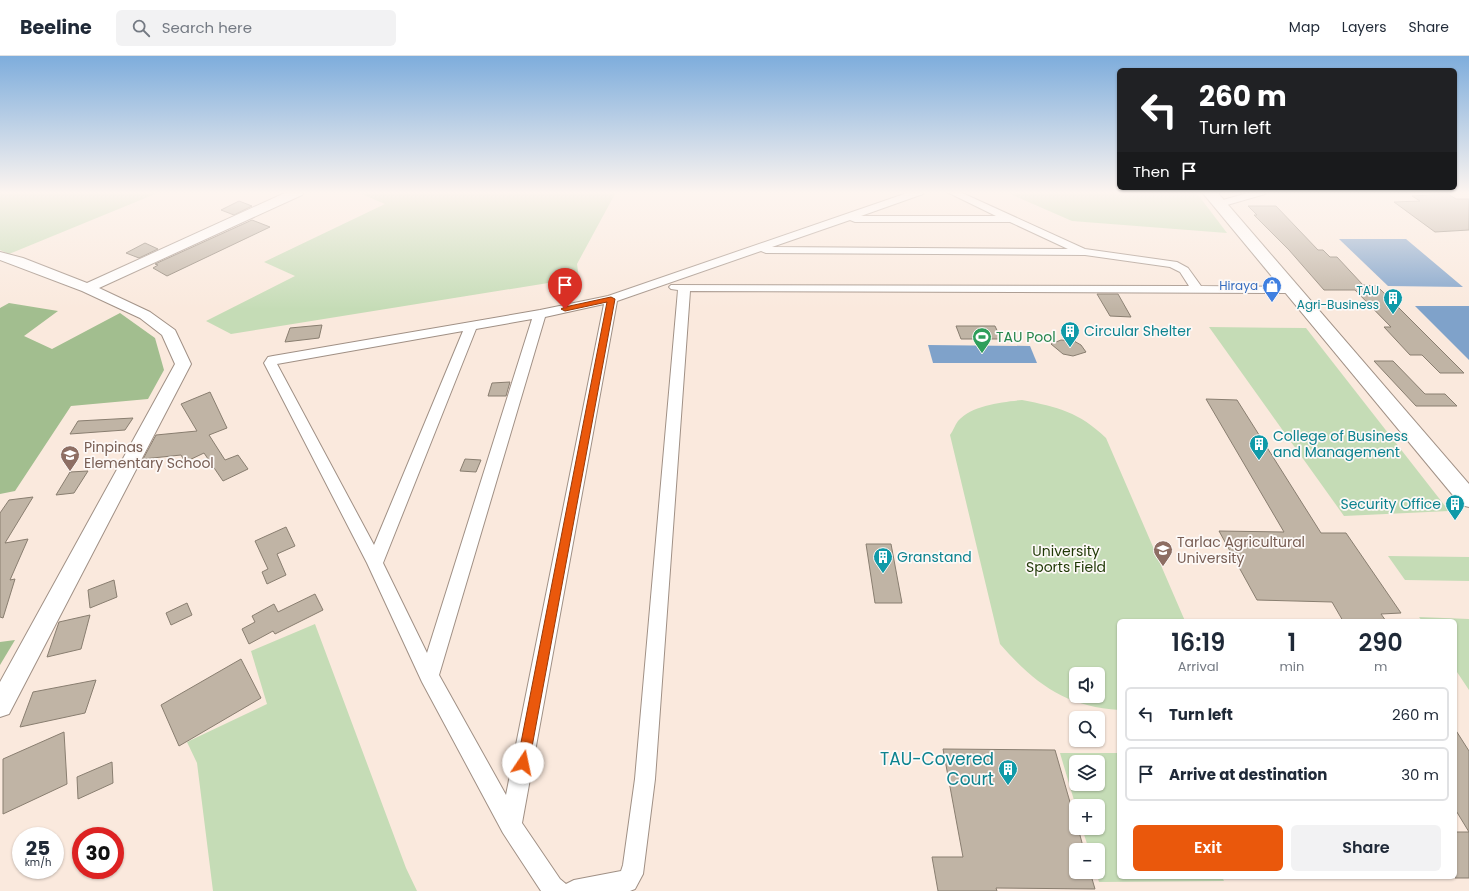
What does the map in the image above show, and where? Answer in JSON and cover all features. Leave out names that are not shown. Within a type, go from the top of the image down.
[{"type":"highway","points":[[1243,231],[1469,499]]},
{"type":"street","points":[[86,288],[212,231]]},
{"type":"street","points":[[557,891],[552,887],[511,825],[429,676],[375,563],[270,363],[273,360],[540,314],[611,299],[809,231]]},
{"type":"street","points":[[1039,231],[1085,252]]},
{"type":"street","points":[[755,250],[1085,252],[1173,264],[1184,270],[1198,290]]},
{"type":"street","points":[[0,256],[18,261],[86,288],[145,315],[169,333],[183,364],[0,706]]},
{"type":"street","points":[[649,286],[684,288],[1292,290]]},
{"type":"street","points":[[574,891],[627,881],[632,874],[634,865],[645,779],[684,288]]},
{"type":"street","points":[[511,825],[611,299]]},
{"type":"street","points":[[429,676],[540,314]]},
{"type":"street","points":[[375,563],[471,326]]},
{"type":"green space","points":[[0,231],[65,231],[9,254],[0,250]]},
{"type":"green space","points":[[329,231],[595,231],[577,264],[579,278],[231,334],[206,321],[295,276],[264,262]]},
{"type":"green space","points":[[1201,231],[1225,231],[1227,233]]},
{"type":"green space","points":[[9,303],[58,311],[24,336],[52,349],[120,313],[155,338],[164,370],[148,399],[71,406],[15,491],[0,494],[0,308]]},
{"type":"green space","points":[[1209,327],[1306,328],[1449,511],[1344,516]]},
{"type":"green space","name":"University Sports Field","points":[[1022,400],[1057,408],[1077,416],[1087,422],[1106,438],[1184,619],[1117,619],[1117,710],[1100,708],[1080,703],[1105,703],[1105,667],[1069,667],[1069,699],[1052,690],[1025,670],[1000,644],[950,435],[958,421],[964,416],[971,411],[988,405]]},
{"type":"green space","points":[[1388,556],[1469,557],[1469,581],[1405,580]]},
{"type":"green space","points":[[1419,617],[1469,619],[1469,690],[1457,672],[1457,619],[1420,619]]},
{"type":"green space","points":[[315,624],[406,868],[417,891],[213,891],[197,763],[187,742],[267,704],[251,651]]},
{"type":"green space","points":[[15,640],[0,665],[0,642]]},
{"type":"green space","points":[[1060,753],[1117,753],[1117,879],[1223,879],[1224,881],[1099,882],[1098,879],[1105,879],[1105,843],[1087,843],[1084,835],[1105,835],[1105,799],[1074,799],[1071,791],[1105,791],[1105,755],[1069,755],[1069,783]]},
{"type":"water","points":[[1339,239],[1406,239],[1463,287],[1388,286]]},
{"type":"water","points":[[1415,306],[1469,306],[1469,360]]},
{"type":"water","name":"TAU Pool","points":[[928,345],[1030,346],[1037,363],[933,363]]},
{"type":"building","points":[[228,231],[262,231],[167,276],[153,268],[158,265],[155,264]]},
{"type":"building","points":[[1270,231],[1300,231],[1318,250],[1323,250],[1330,257],[1337,257],[1363,285],[1377,286],[1464,373],[1440,373],[1422,355],[1410,355],[1384,327],[1391,327],[1355,290],[1324,290]]},
{"type":"building","points":[[145,243],[158,249],[139,258],[126,253]]},
{"type":"building","points":[[1097,294],[1118,294],[1131,317],[1110,316]]},
{"type":"building","points":[[322,325],[319,338],[285,342],[290,328]]},
{"type":"building","points":[[956,326],[995,326],[1001,339],[961,339]]},
{"type":"building","name":"Circular Shelter","points":[[1061,340],[1074,341],[1081,345],[1086,352],[1073,356],[1063,354],[1051,344]]},
{"type":"building","points":[[1374,361],[1393,361],[1425,394],[1445,394],[1457,406],[1416,406]]},
{"type":"building","points":[[510,382],[506,396],[488,396],[492,383]]},
{"type":"building","points":[[210,392],[227,428],[209,435],[225,460],[238,455],[248,469],[223,481],[204,453],[185,462],[181,455],[143,459],[156,435],[197,431],[181,404]]},
{"type":"building","points":[[1206,399],[1237,400],[1321,533],[1346,533],[1401,613],[1381,614],[1385,619],[1342,619],[1332,602],[1257,600],[1219,531],[1284,532]]},
{"type":"building","points":[[133,418],[125,430],[70,434],[78,421]]},
{"type":"building","points":[[465,459],[481,460],[476,472],[460,471]]},
{"type":"building","points":[[88,471],[74,493],[56,495],[70,472]]},
{"type":"building","points":[[33,497],[5,543],[28,539],[10,580],[15,579],[3,618],[0,617],[0,513],[9,500]]},
{"type":"building","points":[[286,527],[295,546],[277,554],[286,575],[267,584],[262,572],[268,569],[255,541]]},
{"type":"building","name":"Granstand","points":[[866,544],[891,544],[902,603],[875,603]]},
{"type":"building","points":[[114,580],[117,597],[90,608],[88,590]]},
{"type":"building","points":[[315,594],[323,610],[275,634],[273,631],[249,644],[242,629],[255,622],[252,616],[274,604],[278,612]]},
{"type":"building","points":[[187,603],[192,615],[171,625],[166,613]]},
{"type":"building","points":[[90,615],[81,649],[47,657],[59,622]]},
{"type":"building","points":[[241,659],[261,698],[179,746],[161,705]]},
{"type":"building","points":[[96,680],[85,713],[20,727],[33,692]]},
{"type":"building","points":[[64,732],[67,784],[3,814],[3,759]]},
{"type":"building","points":[[1457,732],[1469,751],[1469,832],[1457,812]]},
{"type":"building","name":"TAU-Covered Court","points":[[943,749],[1055,750],[1069,799],[1069,835],[1080,835],[1082,843],[1069,843],[1069,879],[1092,879],[1095,889],[996,888],[997,891],[938,891],[932,857],[963,857]]},
{"type":"building","points":[[112,762],[113,783],[78,799],[77,777]]},
{"type":"building","points":[[1457,832],[1469,832],[1469,878],[1457,878]]},
{"type":"place","name":"Hiraya","points":[[1272,303]]},
{"type":"place","name":"TAU Agri-Business","points":[[1393,315]]},
{"type":"place","name":"Circular Shelter","points":[[1070,348]]},
{"type":"place","name":"TAU Pool","points":[[982,354]]},
{"type":"place","name":"College of Business and Management","points":[[1259,461]]},
{"type":"place","name":"Pinpinas Elementary School","points":[[70,472]]},
{"type":"place","name":"Security Office","points":[[1455,521]]},
{"type":"place","name":"Tarlac Agricultural University","points":[[1163,567]]},
{"type":"place","name":"Granstand","points":[[883,574]]},
{"type":"place","name":"TAU-Covered Court","points":[[1008,786]]},
{"type":"route","points":[[523,763],[611,299],[565,309]]}]
